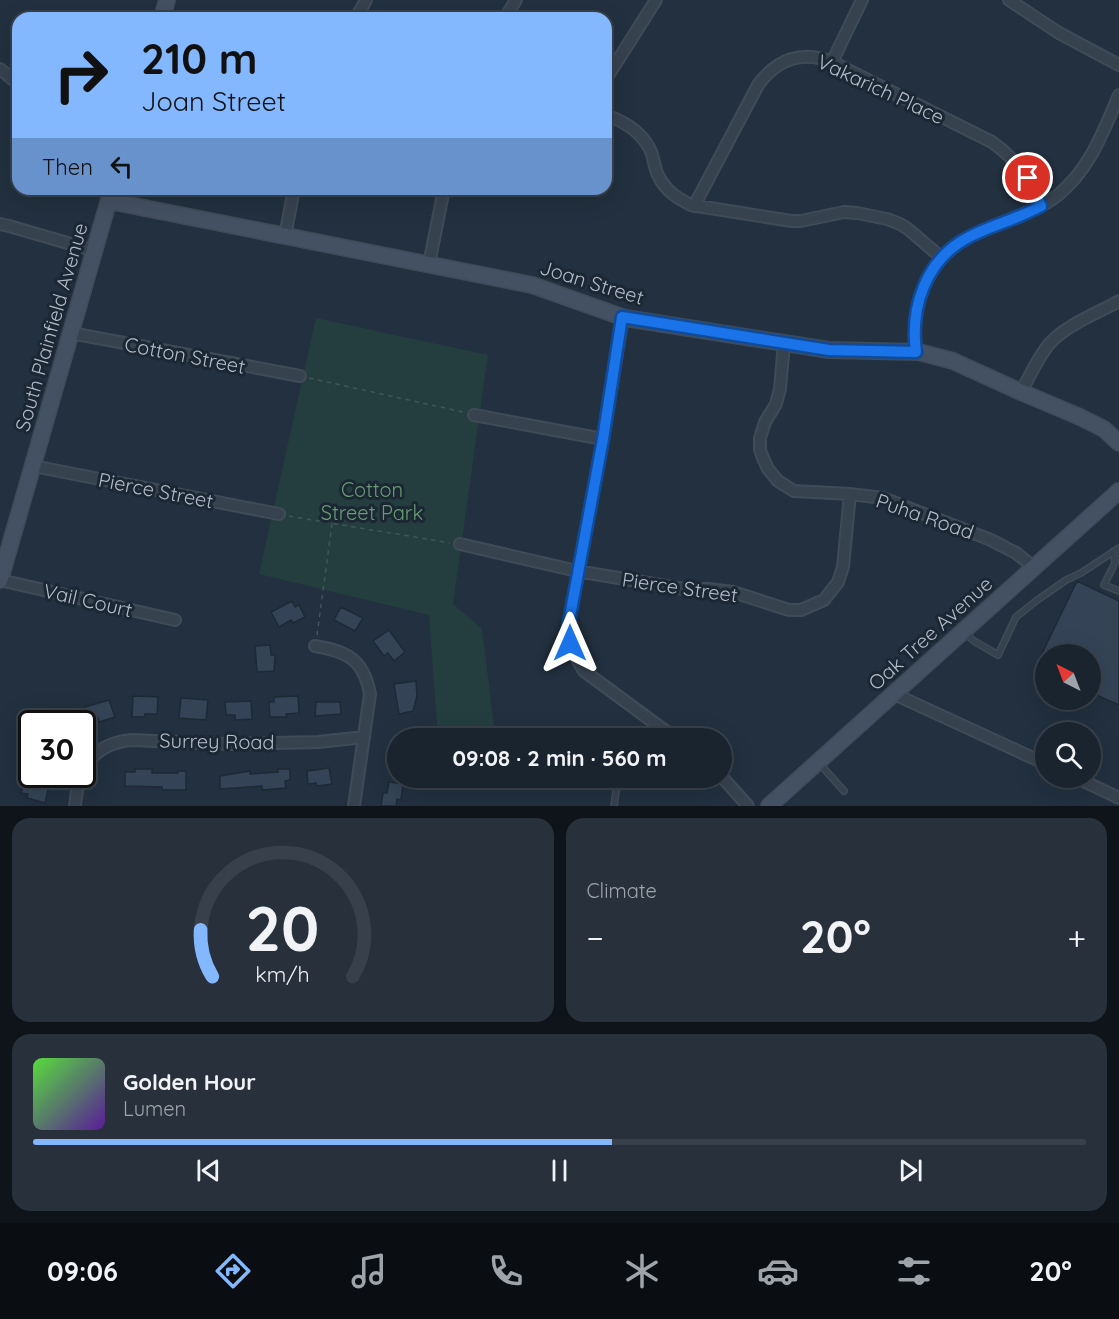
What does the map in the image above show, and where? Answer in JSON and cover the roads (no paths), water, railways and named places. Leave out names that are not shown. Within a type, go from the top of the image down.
[{"type":"street","points":[[612,70],[656,0]]},
{"type":"street","points":[[832,62],[862,0]]},
{"type":"street","points":[[1009,0],[1059,33],[1119,65]]},
{"type":"street","name":"Vakarich Place","points":[[694,206],[765,75],[784,61],[807,56],[832,62],[992,142],[1020,168],[1034,189],[1041,206]]},
{"type":"street","points":[[0,69],[12,79]]},
{"type":"street","points":[[916,352],[914,330],[917,308],[929,276],[942,258],[967,238],[1041,206],[1068,186],[1087,164],[1097,147],[1119,94]]},
{"type":"street","points":[[612,117],[624,122],[639,134],[647,145],[654,167],[666,188],[680,200],[694,206],[791,221],[844,212],[877,217],[908,229],[942,258]]},
{"type":"street","name":"Joan Street","points":[[111,195],[285,236],[532,285],[622,317],[829,350],[916,352],[953,361],[1021,393],[1096,424],[1119,443]]},
{"type":"street","name":"South Plainfield Avenue","points":[[0,580],[111,195]]},
{"type":"street","points":[[285,236],[293,195]]},
{"type":"street","points":[[429,264],[443,195]]},
{"type":"street","points":[[0,225],[95,251]]},
{"type":"street","points":[[1021,393],[1042,354],[1051,343],[1071,327],[1119,301]]},
{"type":"street","points":[[622,317],[603,439],[568,627],[574,656],[584,671],[661,728]]},
{"type":"street","name":"Cotton Street","points":[[71,333],[300,376]]},
{"type":"street","name":"Puha Road","points":[[784,343],[780,389],[776,404],[765,422],[760,438],[763,458],[768,469],[778,481],[794,491],[883,498],[1003,546],[1035,568]]},
{"type":"street","points":[[474,415],[603,439]]},
{"type":"street","name":"Pierce Street","points":[[33,466],[279,514]]},
{"type":"street","name":"Oak Tree Avenue","points":[[769,806],[1119,491]]},
{"type":"street","name":"Pierce Street","points":[[460,544],[577,571],[684,589],[733,592],[789,610],[801,610],[824,600],[838,582],[843,567],[850,494]]},
{"type":"street","name":"Vail Court","points":[[0,580],[176,620]]},
{"type":"street","points":[[315,646],[340,651],[357,663],[368,683],[370,694],[354,806]]},
{"type":"street","points":[[894,694],[1035,759]]},
{"type":"street","name":"Surrey Road","points":[[96,753],[108,745],[131,740],[229,744],[318,742],[364,737]]},
{"type":"street","name":"Surrey Road","points":[[75,806],[78,788]]},
{"type":"street","points":[[732,788],[748,806]]},
{"type":"street","points":[[1098,788],[1119,798]]},
{"type":"lane","points":[[1117,549],[1115,563],[1104,585],[1119,591]]},
{"type":"lane","points":[[963,631],[974,641],[999,655],[1016,617],[1066,580],[1081,573],[1117,549]]},
{"type":"lane","points":[[818,762],[844,791]]},
{"type":"lane","points":[[614,806],[616,788]]},
{"type":"park label","name":"Cotton Street Park","points":[[372,500]]}]
